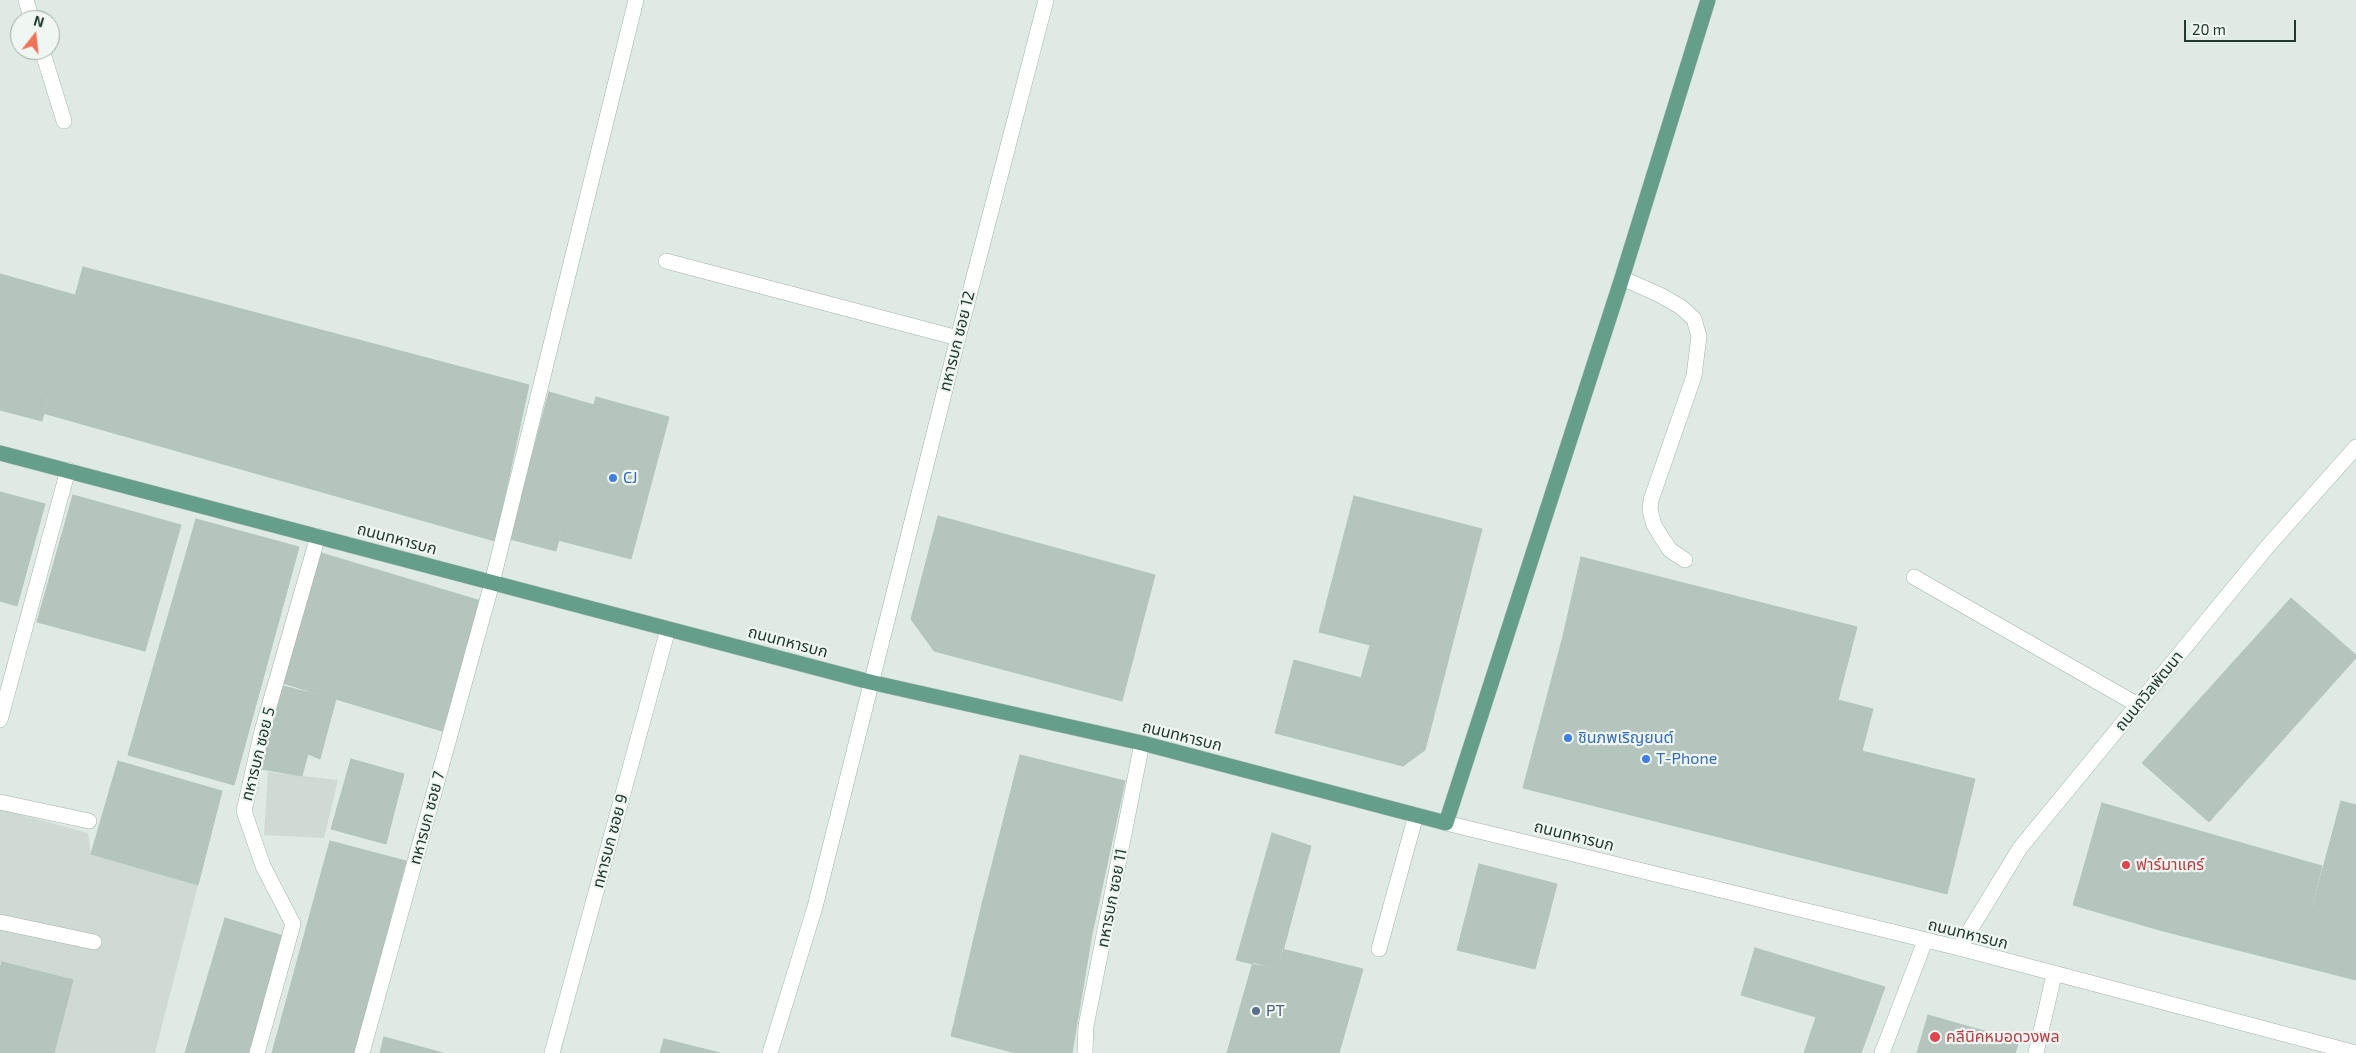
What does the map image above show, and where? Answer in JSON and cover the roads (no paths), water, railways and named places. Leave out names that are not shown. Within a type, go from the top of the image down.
[{"type":"main road","points":[[1446,823],[1622,278],[1708,0]]},
{"type":"main road","name":"ถนนทหารบก","points":[[0,453],[870,682],[1142,743],[1446,823]]},
{"type":"street","name":"ทหารบก ซอย 7","points":[[362,1053],[492,583],[636,0]]},
{"type":"street","name":"ทหารบก ซอย 12","points":[[770,1053],[815,908],[870,682],[1046,0]]},
{"type":"street","points":[[45,60],[64,121]]},
{"type":"street","points":[[666,261],[958,338]]},
{"type":"street","points":[[1622,278],[1660,294],[1681,307],[1694,319],[1700,336],[1694,376],[1651,500],[1650,510],[1654,524],[1670,550],[1685,560]]},
{"type":"street","name":"ถนนถวิลพัฒนา","points":[[1959,948],[2020,848],[2268,546],[2356,447]]},
{"type":"street","points":[[0,720],[68,470]]},
{"type":"street","name":"ทหารบก ซอย 5","points":[[257,1053],[293,924],[263,866],[244,811],[262,731],[318,536]]},
{"type":"street","points":[[1914,577],[2138,705]]},
{"type":"street","name":"ทหารบก ซอย 9","points":[[552,1053],[668,629]]},
{"type":"street","name":"ทหารบก ซอย 11","points":[[1084,1053],[1086,1026],[1142,743]]},
{"type":"street","points":[[0,802],[89,821]]},
{"type":"street","points":[[1379,949],[1416,815]]},
{"type":"street","name":"ถนนทหารบก","points":[[1446,823],[1959,948],[2054,975],[2354,1053]]},
{"type":"street","points":[[0,922],[94,942]]},
{"type":"street","points":[[1882,1053],[1925,941]]},
{"type":"street","points":[[2036,1053],[2054,975]]},
{"type":"place","name":"CJ","points":[[613,478]]},
{"type":"place","name":"ชินภพเริญยนต์","points":[[1568,738]]},
{"type":"place","name":"T-Phone","points":[[1646,759]]},
{"type":"place","name":"ฟาร์มาแคร์","points":[[2126,865]]},
{"type":"place","name":"PT","points":[[1256,1011]]},
{"type":"place","name":"คลีนิคหมอดวงพล","points":[[1935,1037]]}]
